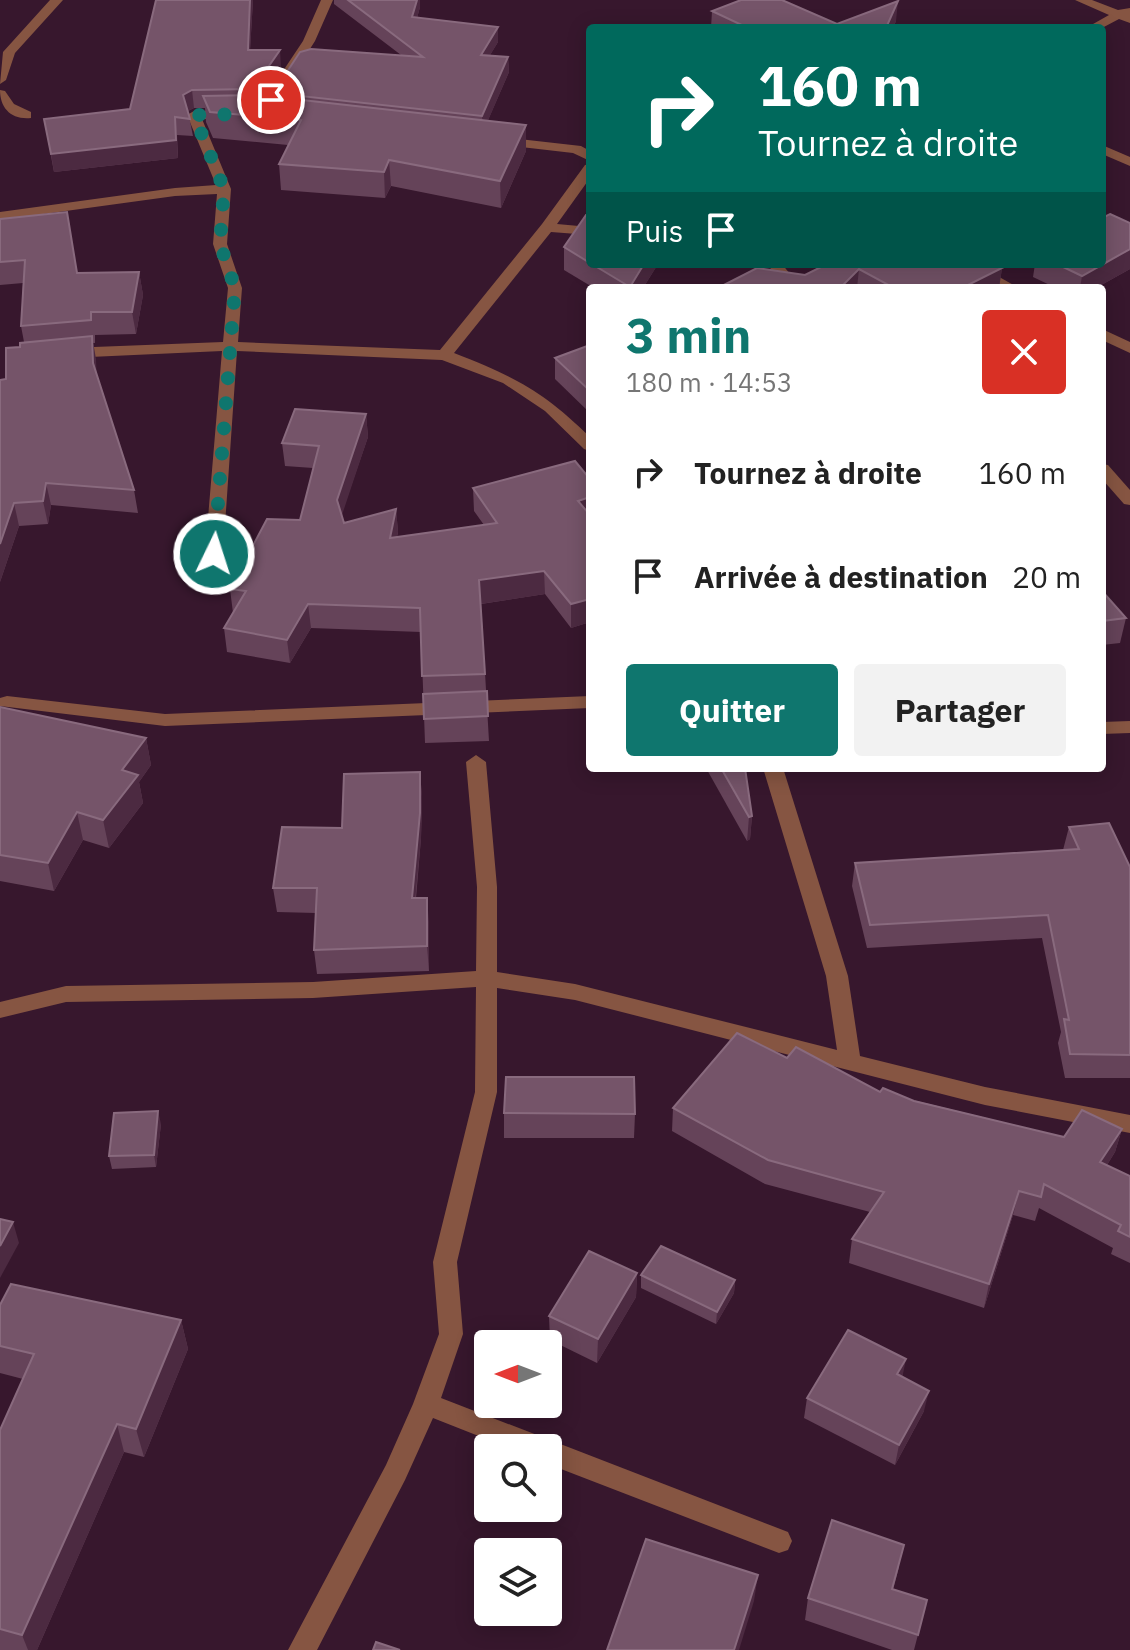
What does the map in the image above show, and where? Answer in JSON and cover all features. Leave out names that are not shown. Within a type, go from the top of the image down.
[{"type":"street","points":[[0,80],[9,52],[57,0]]},
{"type":"street","points":[[278,88],[309,41],[327,0]]},
{"type":"street","points":[[1081,0],[1126,14]]},
{"type":"street","points":[[1102,24],[1126,14]]},
{"type":"street","points":[[0,94],[9,107],[26,115]]},
{"type":"street","points":[[214,554],[235,288],[220,244],[224,189],[194,115],[247,115]]},
{"type":"street","points":[[481,139],[576,149],[586,155]]},
{"type":"street","points":[[1106,151],[1130,162]]},
{"type":"street","points":[[444,355],[586,173]]},
{"type":"street","points":[[0,216],[175,192],[224,189]]},
{"type":"street","points":[[547,227],[586,231]]},
{"type":"street","points":[[777,268],[791,284]]},
{"type":"street","points":[[973,268],[1004,284]]},
{"type":"street","points":[[1106,336],[1130,348]]},
{"type":"street","points":[[52,354],[230,346],[444,355],[509,380],[551,408],[586,442]]},
{"type":"street","points":[[1106,473],[1130,500]]},
{"type":"street","points":[[7,702],[165,720],[586,702]]},
{"type":"street","points":[[1106,728],[1130,727]]},
{"type":"street","points":[[302,1650],[396,1472],[426,1404],[451,1334],[445,1262],[486,1092],[487,887],[476,762]]},
{"type":"street","points":[[774,772],[837,976],[850,1062]]},
{"type":"street","points":[[0,1010],[66,994],[313,990],[485,978],[575,992],[985,1096],[1130,1124]]},
{"type":"street","points":[[426,1404],[503,1434]]},
{"type":"street","points":[[562,1457],[779,1541]]},
{"type":"building","points":[[156,0],[250,0],[248,50],[280,50],[253,89],[192,90],[183,95],[190,119],[175,117],[176,140],[51,154],[44,119],[130,109]]},
{"type":"building","points":[[348,0],[417,0],[412,17],[498,27],[481,55],[508,57],[482,116],[273,93],[300,52],[311,49],[423,57]]},
{"type":"building","points":[[741,0],[782,0],[837,24],[740,24],[712,11]]},
{"type":"building","points":[[898,1],[888,24],[837,24]]},
{"type":"building","points":[[257,95],[526,125],[500,181],[389,160],[384,172],[279,164],[301,120],[210,112],[203,96]]},
{"type":"building","points":[[67,212],[77,273],[139,272],[132,312],[91,312],[91,320],[21,326],[25,260],[0,262],[0,219]]},
{"type":"building","points":[[1110,214],[1130,223],[1130,249],[1106,262],[1106,216]]},
{"type":"building","points":[[586,215],[586,261],[564,247]]},
{"type":"building","points":[[599,268],[642,268],[632,284],[625,284]]},
{"type":"building","points":[[757,268],[805,275],[819,268],[1002,268],[970,284],[887,284],[859,269],[844,284],[726,284]]},
{"type":"building","points":[[1065,268],[1096,268],[1082,276]]},
{"type":"building","points":[[92,336],[93,363],[134,490],[46,483],[43,501],[14,503],[0,544],[0,380],[6,379],[6,348],[20,347],[20,343]]},
{"type":"building","points":[[586,346],[586,387],[555,358]]},
{"type":"building","points":[[295,409],[366,414],[337,500],[344,523],[396,509],[390,538],[497,523],[473,488],[575,461],[586,474],[586,498],[578,501],[586,510],[586,600],[571,604],[544,571],[479,580],[485,674],[422,676],[420,608],[308,604],[287,640],[224,628],[246,591],[230,589],[267,519],[300,520],[319,446],[282,443]]},
{"type":"building","points":[[1106,596],[1126,618],[1106,620]]},
{"type":"building","points":[[487,691],[488,716],[424,719],[423,694]]},
{"type":"building","points":[[0,707],[146,738],[122,770],[138,775],[103,820],[77,812],[48,863],[0,855]]},
{"type":"building","points":[[420,772],[420,813],[412,898],[427,898],[427,946],[314,950],[317,888],[273,888],[282,827],[342,828],[344,774]]},
{"type":"building","points":[[723,772],[746,772],[752,816],[749,817]]},
{"type":"building","points":[[1109,823],[1130,867],[1130,1055],[1070,1054],[1064,1019],[1069,1020],[1048,915],[870,925],[855,863],[1079,849],[1069,827]]},
{"type":"building","points":[[737,1033],[787,1058],[796,1047],[880,1092],[883,1088],[914,1101],[1064,1137],[1082,1110],[1122,1129],[1100,1162],[1130,1176],[1130,1237],[1118,1231],[1121,1225],[1044,1184],[1041,1197],[1019,1191],[989,1284],[852,1239],[884,1192],[768,1160],[673,1108]]},
{"type":"building","points":[[506,1077],[634,1077],[635,1114],[504,1113]]},
{"type":"building","points":[[158,1111],[154,1155],[109,1156],[114,1113]]},
{"type":"building","points":[[0,1219],[13,1222],[0,1246]]},
{"type":"building","points":[[661,1246],[735,1280],[717,1312],[641,1275]]},
{"type":"building","points":[[589,1251],[637,1273],[598,1339],[549,1316]]},
{"type":"building","points":[[11,1284],[181,1320],[136,1429],[117,1424],[22,1635],[0,1629],[0,1430],[34,1354],[0,1346],[0,1305]]},
{"type":"building","points":[[848,1330],[906,1359],[897,1374],[929,1391],[899,1445],[807,1398]]},
{"type":"building","points":[[832,1520],[904,1545],[892,1589],[927,1600],[918,1635],[808,1598]]},
{"type":"building","points":[[646,1539],[758,1575],[734,1650],[607,1650]]},
{"type":"building","points":[[376,1642],[400,1650],[373,1650]]},
{"type":"route","points":[[214,554],[235,288],[220,244],[224,189],[194,115],[260,114],[271,100]]}]
